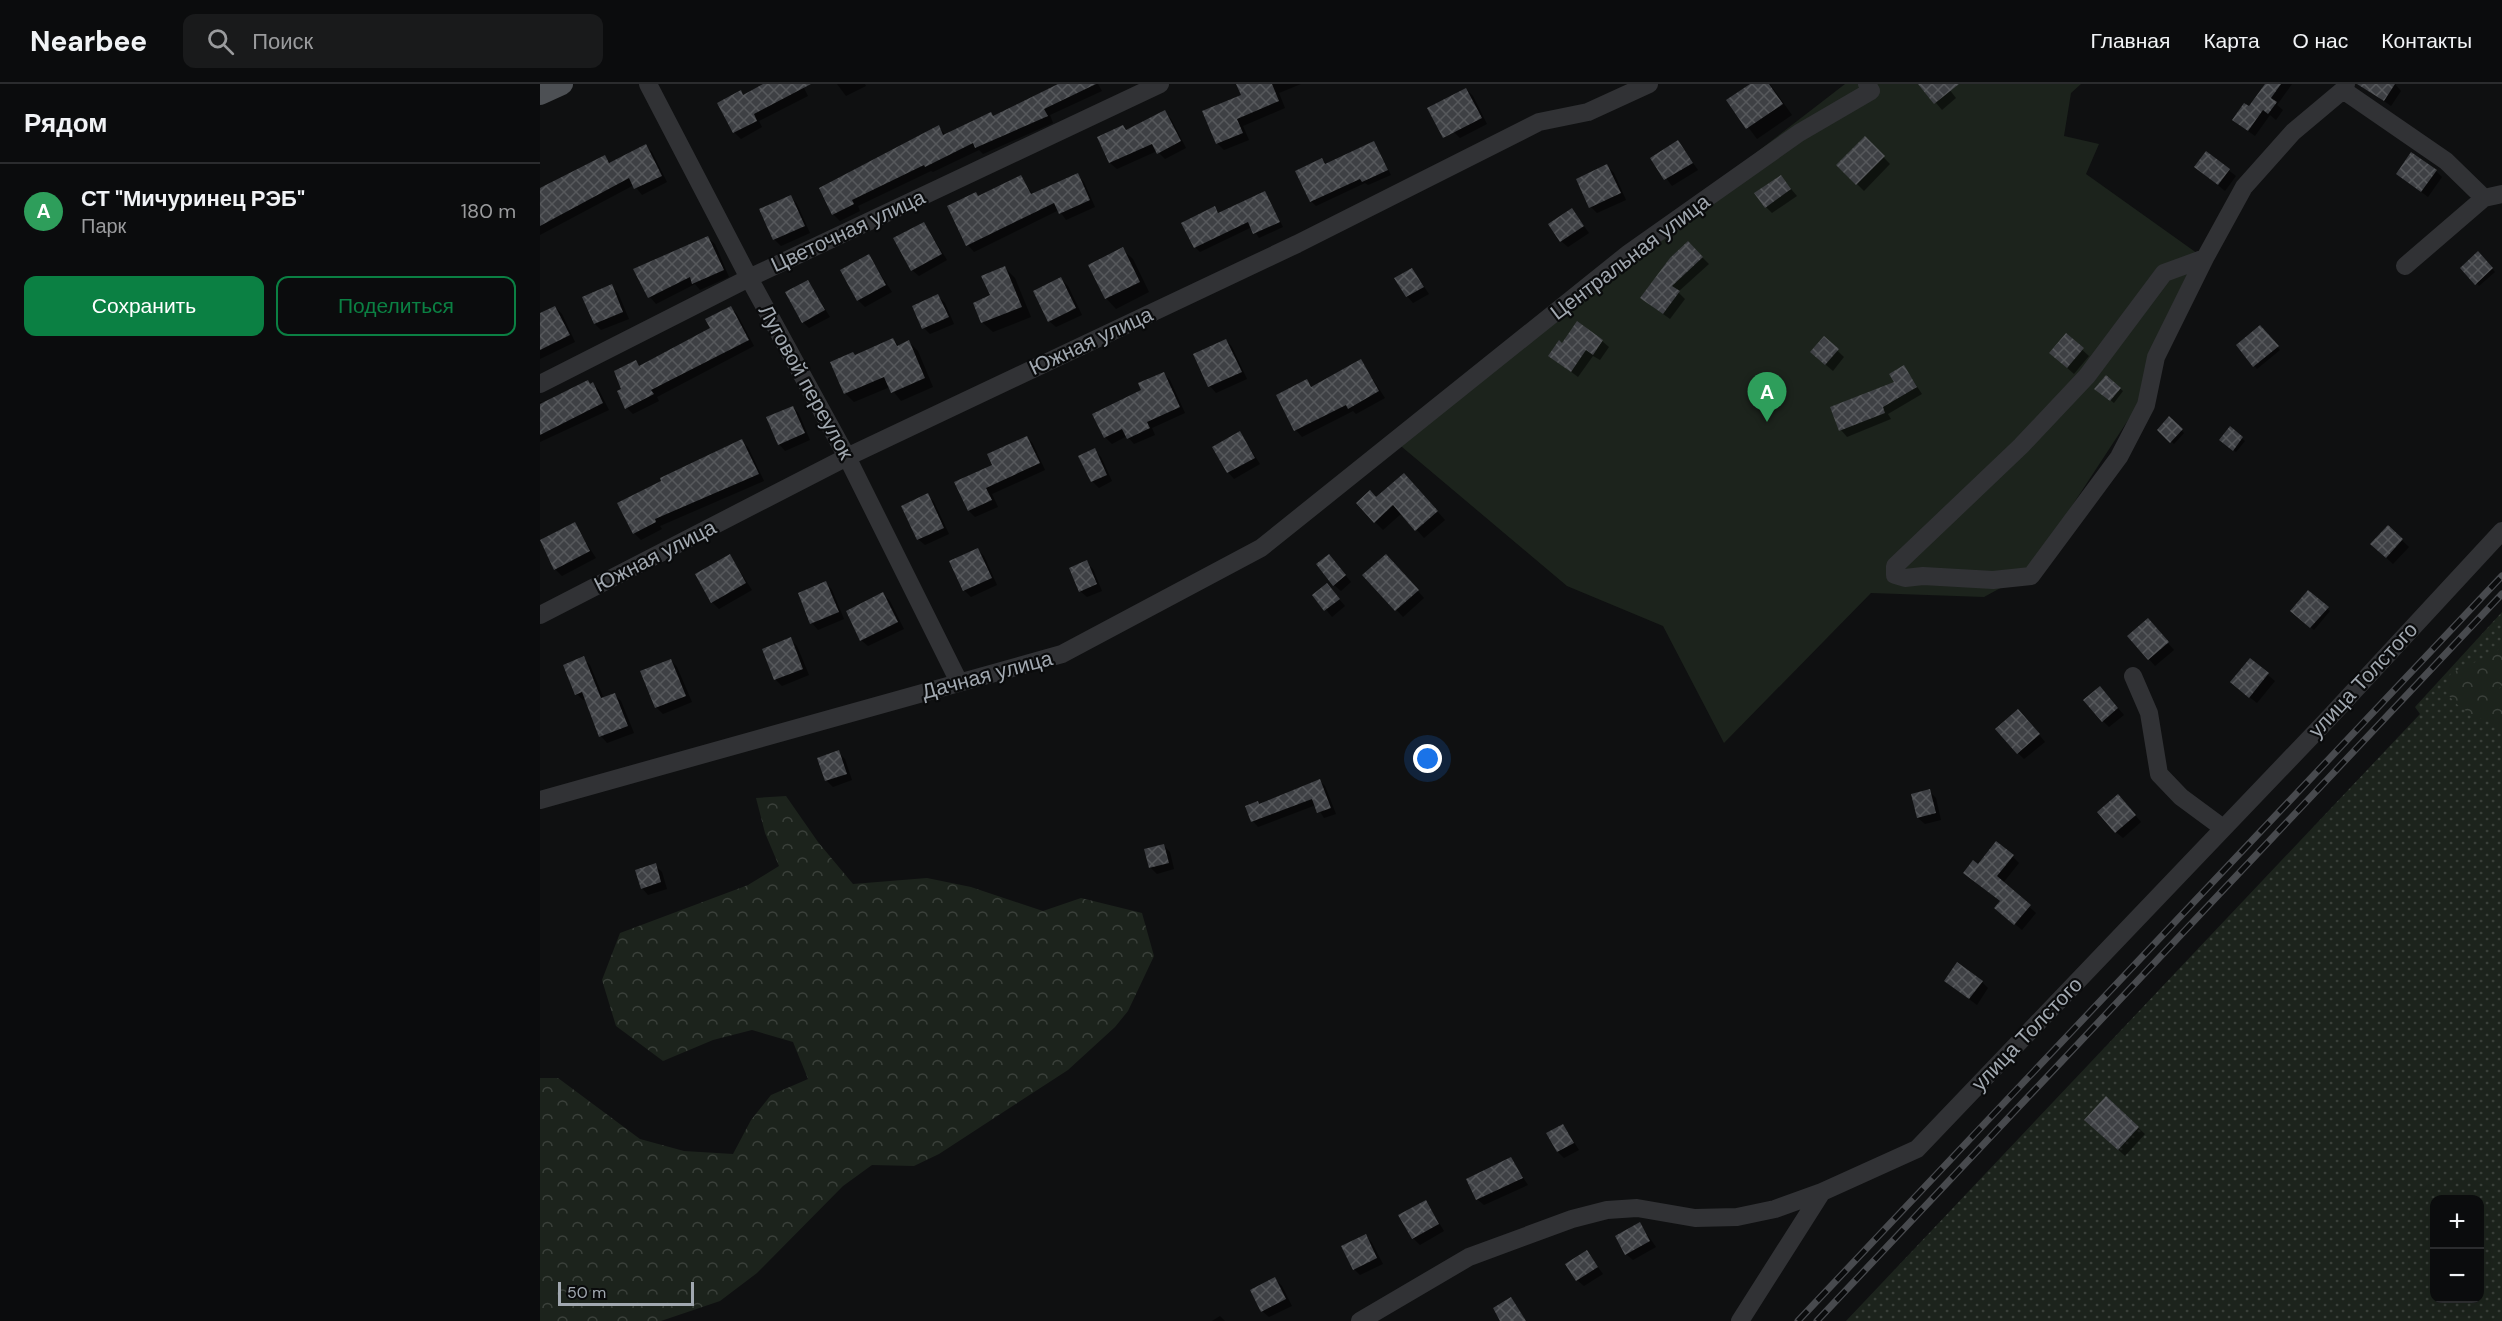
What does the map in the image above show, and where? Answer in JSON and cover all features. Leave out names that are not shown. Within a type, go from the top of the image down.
[{"type":"main road","points":[[540,94],[562,84]]},
{"type":"street","name":"Луговой переулок","points":[[648,84],[748,278],[847,457],[958,682]]},
{"type":"street","name":"Цветочная улица","points":[[540,384],[748,278],[1160,84]]},
{"type":"street","name":"Южная улица","points":[[540,615],[847,457],[1297,244],[1539,122],[1588,112],[1649,84]]},
{"type":"street","name":"Центральная улица","points":[[1392,443],[1629,253],[1869,87]]},
{"type":"street","points":[[2205,258],[2164,273],[2087,376],[2020,446],[1895,566],[1895,575],[1905,578],[1923,576],[1993,580],[2031,576],[2119,457],[2146,405],[2156,357],[2205,258],[2244,187],[2293,132],[2344,87],[2446,162],[2484,198]]},
{"type":"street","points":[[2405,267],[2484,198],[2502,194]]},
{"type":"street","name":"Дачная улица","points":[[540,800],[1062,654],[1261,548],[1392,443]]},
{"type":"street","name":"улица Толстого","points":[[1360,1321],[1469,1257],[1572,1219],[1607,1210],[1636,1208],[1695,1218],[1737,1217],[1774,1209],[1822,1192],[1917,1149],[2328,719],[2502,531]]},
{"type":"street","points":[[2133,676],[2149,713],[2159,774],[2181,797],[2223,828]]},
{"type":"street","points":[[1740,1321],[1822,1192]]},
{"type":"green space","points":[[1845,84],[2081,84],[2071,93],[2064,136],[2099,144],[2086,174],[2201,256],[2136,408],[2028,573],[1984,597],[1871,593],[1724,743],[1663,626],[1567,586],[1389,436]]},
{"type":"green space","points":[[2502,612],[2502,1321],[1846,1321],[2420,714],[2415,707]]},
{"type":"green space","points":[[2502,647],[2502,685],[2498,690],[2502,695],[2502,726],[2477,717],[2462,708],[2444,688],[2451,673],[2491,655]]},
{"type":"green space","points":[[786,796],[818,842],[853,884],[927,878],[971,887],[1043,911],[1081,898],[1142,913],[1154,956],[1128,1011],[1115,1027],[1068,1070],[939,1154],[914,1166],[872,1165],[843,1186],[757,1273],[720,1301],[661,1321],[540,1321],[540,1078],[558,1078],[640,1139],[684,1151],[733,1154],[751,1120],[771,1095],[808,1079],[793,1042],[752,1030],[713,1040],[663,1061],[616,1026],[602,980],[620,933],[748,885],[779,866],[765,833],[756,798]]},
{"type":"building","points":[[763,84],[811,84],[754,114],[757,121],[733,133],[717,103],[741,90],[743,95]]},
{"type":"building","points":[[1058,84],[1096,84],[1044,109],[1048,116],[975,148],[973,143],[925,167],[924,165],[852,200],[854,204],[832,215],[819,188],[939,125],[943,135],[991,112],[993,116]]},
{"type":"building","points":[[1236,84],[1272,84],[1279,101],[1237,119],[1243,133],[1216,144],[1202,111],[1241,95]]},
{"type":"building","points":[[1750,84],[1769,84],[1783,104],[1746,129],[1726,100]]},
{"type":"building","points":[[1918,84],[1959,84],[1934,104]]},
{"type":"building","points":[[2265,84],[2281,84],[2271,98],[2277,102],[2268,114],[2263,110],[2248,131],[2232,120],[2244,103],[2249,106]]},
{"type":"building","points":[[2357,84],[2395,84],[2384,101]]},
{"type":"building","points":[[1466,88],[1482,118],[1443,138],[1427,108]]},
{"type":"building","points":[[1165,110],[1181,141],[1157,154],[1152,144],[1109,163],[1097,137],[1123,125],[1126,130]]},
{"type":"building","points":[[1865,136],[1885,156],[1856,185],[1836,165]]},
{"type":"building","points":[[1678,140],[1693,163],[1664,180],[1650,158]]},
{"type":"building","points":[[1374,141],[1388,170],[1362,182],[1360,179],[1310,202],[1295,171],[1322,158],[1325,164]]},
{"type":"building","points":[[646,144],[662,176],[634,189],[629,178],[540,226],[540,188],[605,155],[609,163]]},
{"type":"building","points":[[2206,151],[2230,169],[2218,185],[2194,167]]},
{"type":"building","points":[[2411,152],[2437,170],[2421,192],[2396,174]]},
{"type":"building","points":[[1607,164],[1621,193],[1589,208],[1576,179]]},
{"type":"building","points":[[1078,173],[1090,200],[1059,214],[1054,203],[966,246],[947,206],[976,192],[978,196],[1021,175],[1031,194]]},
{"type":"building","points":[[1781,175],[1791,189],[1765,208],[1754,193]]},
{"type":"building","points":[[1265,191],[1280,222],[1253,234],[1248,222],[1194,248],[1181,223],[1215,206],[1218,213]]},
{"type":"building","points":[[791,195],[805,226],[773,240],[759,209]]},
{"type":"building","points":[[1572,208],[1584,226],[1560,242],[1548,224]]},
{"type":"building","points":[[924,222],[942,254],[911,271],[893,238]]},
{"type":"building","points":[[708,236],[724,270],[692,284],[690,277],[648,298],[633,269]]},
{"type":"building","points":[[1688,241],[1703,257],[1672,286],[1680,291],[1663,314],[1640,298],[1670,258]]},
{"type":"building","points":[[1123,247],[1140,282],[1105,299],[1088,265]]},
{"type":"building","points":[[2478,251],[2493,268],[2475,285],[2460,268]]},
{"type":"building","points":[[869,254],[886,285],[857,301],[840,270]]},
{"type":"building","points":[[1005,266],[1022,307],[981,323],[973,303],[990,295],[981,276]]},
{"type":"building","points":[[1412,268],[1424,287],[1406,297],[1394,278]]},
{"type":"building","points":[[1061,277],[1076,308],[1048,322],[1033,291]]},
{"type":"building","points":[[808,280],[825,310],[802,323],[785,292]]},
{"type":"building","points":[[612,284],[623,312],[594,324],[582,297]]},
{"type":"building","points":[[938,294],[949,317],[922,329],[912,306]]},
{"type":"building","points":[[555,306],[570,335],[540,350],[540,313]]},
{"type":"building","points":[[731,306],[749,340],[651,390],[654,394],[625,409],[617,391],[621,389],[614,371],[636,360],[639,366],[710,328],[705,319]]},
{"type":"building","points":[[1577,321],[1603,340],[1593,355],[1586,350],[1571,372],[1548,356],[1559,340],[1562,343]]},
{"type":"building","points":[[2260,325],[2279,346],[2253,367],[2236,345]]},
{"type":"building","points":[[2066,333],[2084,348],[2067,368],[2049,353]]},
{"type":"building","points":[[1824,336],[1839,349],[1825,365],[1810,352]]},
{"type":"building","points":[[893,338],[897,346],[909,340],[925,378],[891,393],[884,377],[844,394],[830,362],[853,352],[855,355]]},
{"type":"building","points":[[1226,339],[1242,372],[1208,387],[1193,354]]},
{"type":"building","points":[[1361,359],[1379,391],[1348,409],[1346,405],[1294,431],[1276,395],[1307,379],[1311,387]]},
{"type":"building","points":[[1904,365],[1917,387],[1883,407],[1885,413],[1839,431],[1830,407],[1894,382],[1889,374]]},
{"type":"building","points":[[1164,372],[1180,407],[1147,422],[1150,428],[1127,439],[1122,429],[1104,438],[1092,414],[1141,390],[1138,383]]},
{"type":"building","points":[[2106,375],[2121,388],[2110,401],[2094,389]]},
{"type":"building","points":[[588,380],[590,384],[593,382],[603,403],[540,435],[540,404]]},
{"type":"building","points":[[793,406],[805,433],[778,445],[766,417]]},
{"type":"building","points":[[2169,416],[2183,429],[2170,443],[2157,430]]},
{"type":"building","points":[[2230,426],[2243,437],[2233,451],[2219,440]]},
{"type":"building","points":[[1240,431],[1255,458],[1227,473],[1212,447]]},
{"type":"building","points":[[1027,436],[1040,463],[986,488],[992,500],[968,511],[954,482],[992,465],[987,454]]},
{"type":"building","points":[[742,439],[759,474],[655,519],[656,522],[633,534],[617,503],[661,481],[660,478]]},
{"type":"building","points":[[1095,448],[1107,475],[1091,482],[1078,456]]},
{"type":"building","points":[[1404,473],[1438,511],[1415,531],[1393,505],[1374,523],[1356,503],[1370,490],[1376,497]]},
{"type":"building","points":[[928,493],[944,528],[917,540],[901,506]]},
{"type":"building","points":[[575,522],[590,551],[554,570],[540,540]]},
{"type":"building","points":[[2388,525],[2403,539],[2386,558],[2370,544]]},
{"type":"building","points":[[978,548],[992,578],[963,591],[949,561]]},
{"type":"building","points":[[730,554],[746,583],[711,603],[695,574]]},
{"type":"building","points":[[1329,554],[1346,575],[1333,586],[1316,564]]},
{"type":"building","points":[[1386,554],[1419,590],[1395,611],[1362,575]]},
{"type":"building","points":[[1087,560],[1097,584],[1079,592],[1069,568]]},
{"type":"building","points":[[826,581],[839,612],[810,624],[798,593]]},
{"type":"building","points":[[1327,583],[1340,599],[1324,611],[1312,595]]},
{"type":"building","points":[[2308,590],[2329,607],[2310,628],[2290,611]]},
{"type":"building","points":[[883,592],[898,622],[860,641],[846,611]]},
{"type":"building","points":[[2148,618],[2169,642],[2148,660],[2127,636]]},
{"type":"building","points":[[791,637],[803,669],[774,680],[762,649]]},
{"type":"building","points":[[584,656],[601,698],[615,693],[628,726],[599,737],[582,692],[575,695],[563,665]]},
{"type":"building","points":[[2250,658],[2269,673],[2249,698],[2230,682]]},
{"type":"building","points":[[671,659],[686,696],[655,708],[640,671]]},
{"type":"building","points":[[2100,686],[2118,708],[2102,722],[2083,700]]},
{"type":"building","points":[[2018,709],[2040,734],[2017,754],[1995,729]]},
{"type":"building","points":[[839,750],[847,774],[825,781],[817,758]]},
{"type":"building","points":[[1320,779],[1331,808],[1317,813],[1312,799],[1251,822],[1245,806],[1258,801],[1259,804]]},
{"type":"building","points":[[1930,789],[1936,813],[1917,818],[1911,794]]},
{"type":"building","points":[[2118,794],[2136,815],[2115,833],[2097,812]]},
{"type":"building","points":[[1996,841],[2014,855],[1997,876],[2031,905],[2014,925],[1994,908],[2000,901],[1963,873],[1973,860],[1978,864]]},
{"type":"building","points":[[1164,844],[1169,863],[1149,868],[1144,849]]},
{"type":"building","points":[[656,863],[661,882],[641,889],[635,870]]},
{"type":"building","points":[[1957,962],[1983,981],[1969,999],[1944,981]]},
{"type":"building","points":[[2106,1096],[2139,1127],[2118,1150],[2084,1120]]},
{"type":"building","points":[[1563,1124],[1574,1143],[1557,1152],[1546,1133]]},
{"type":"building","points":[[1511,1157],[1523,1178],[1476,1200],[1466,1179]]},
{"type":"building","points":[[1426,1200],[1439,1224],[1412,1239],[1398,1215]]},
{"type":"building","points":[[1640,1222],[1650,1241],[1625,1255],[1615,1236]]},
{"type":"building","points":[[1366,1234],[1377,1258],[1353,1270],[1341,1246]]},
{"type":"building","points":[[1587,1250],[1598,1267],[1576,1281],[1565,1264]]},
{"type":"building","points":[[1275,1277],[1286,1299],[1261,1312],[1250,1290]]},
{"type":"building","points":[[1511,1297],[1526,1321],[1500,1321],[1493,1308]]},
{"type":"railway","points":[[1798,1321],[2502,576]]},
{"type":"railway","points":[[1817,1321],[2502,594]]},
{"type":"place","name":"СТ \"Мичуринец РЭБ\"","points":[[1767,422]]}]
